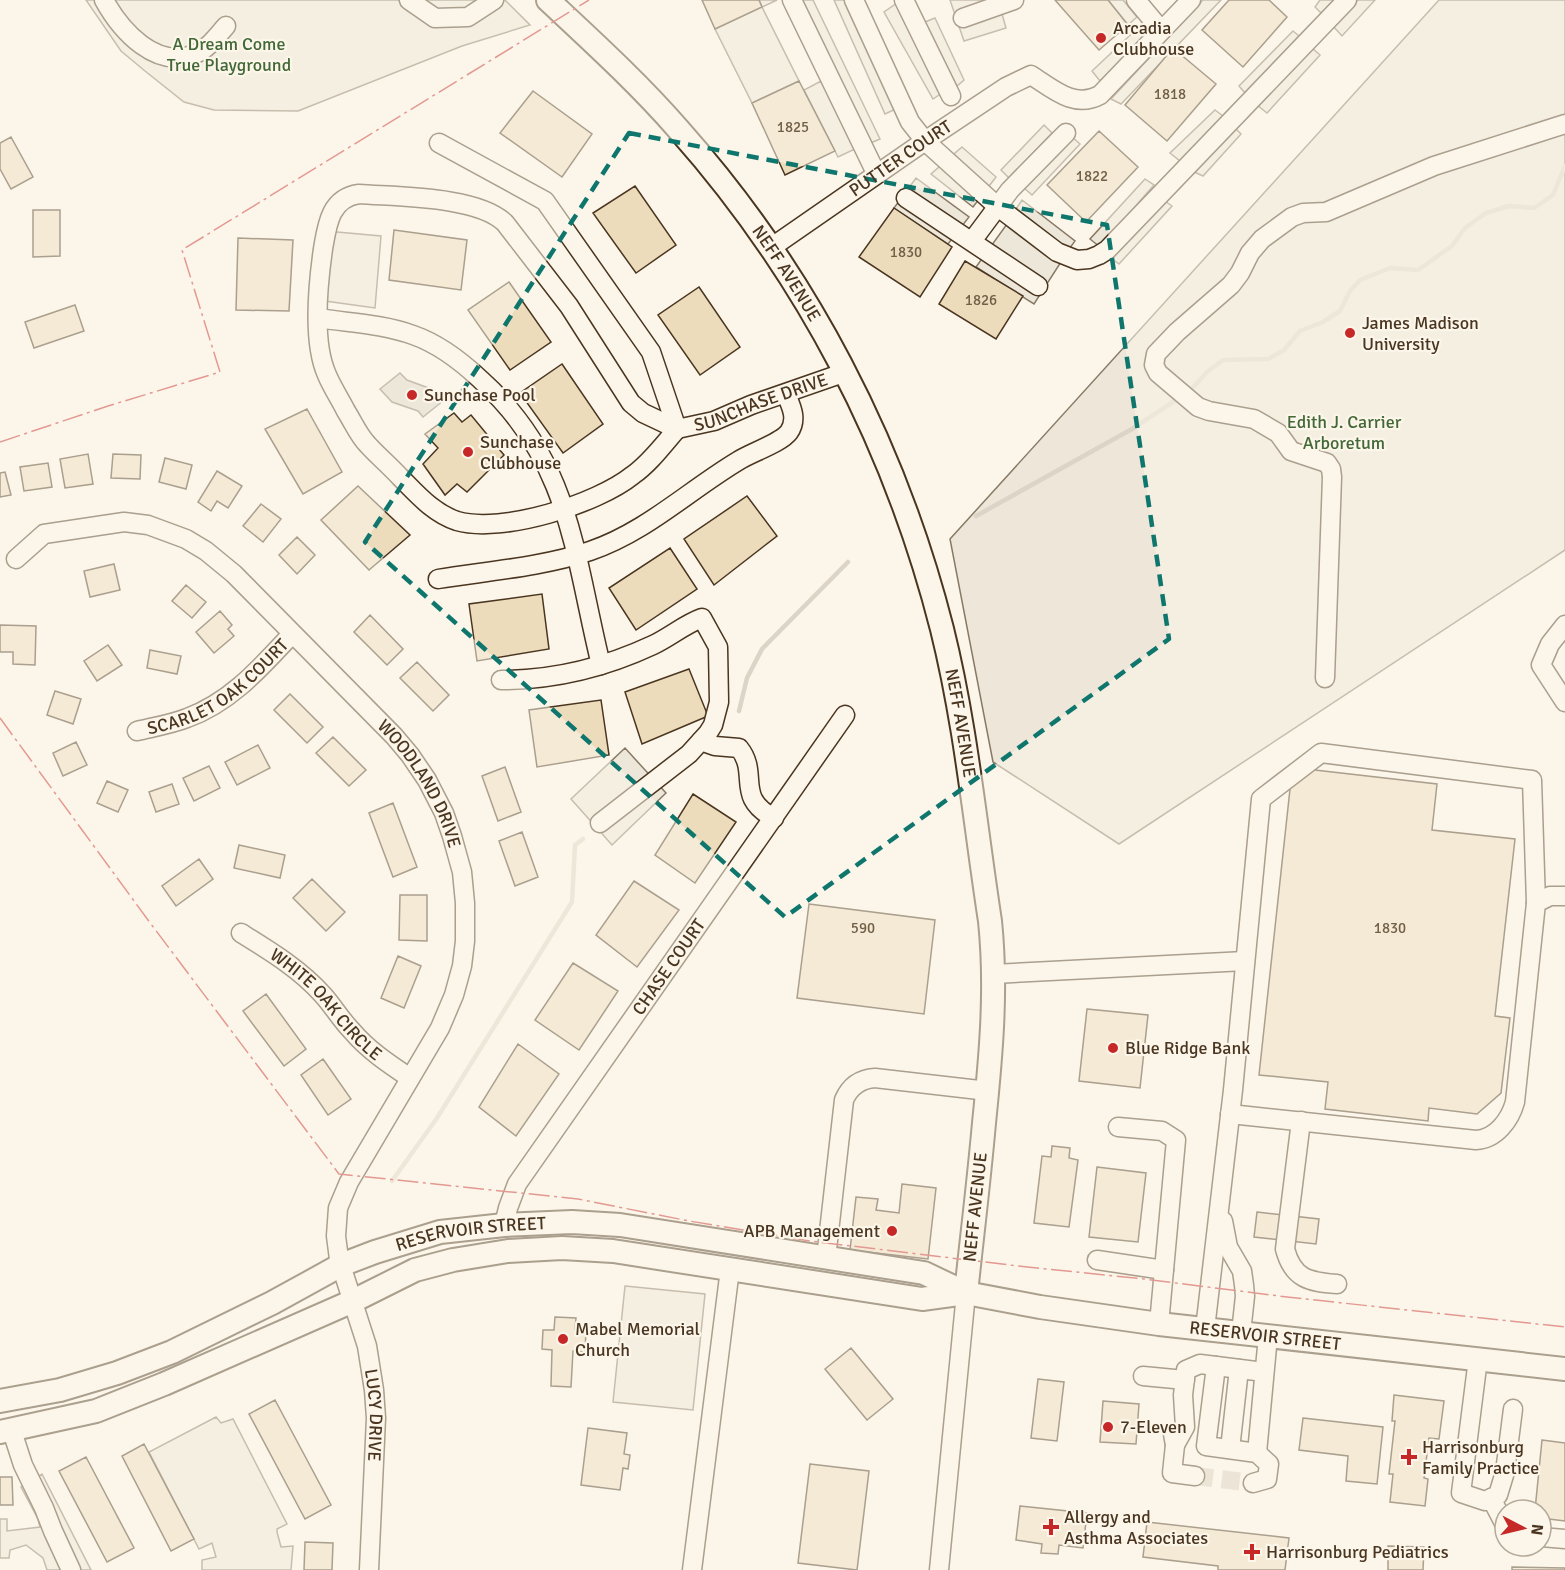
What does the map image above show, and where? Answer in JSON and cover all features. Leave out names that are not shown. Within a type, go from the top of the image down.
[{"type":"main road","name":"NEFF AVENUE","points":[[548,0],[630,78],[678,128],[728,188],[772,248],[818,321],[846,372],[882,448],[906,508],[926,569],[958,708],[990,921],[994,974],[994,1019],[988,1091],[966,1293]]},
{"type":"main road","name":"RESERVOIR STREET","points":[[0,1401],[60,1390],[117,1373],[172,1352],[272,1303],[341,1265],[375,1252],[440,1232],[572,1221],[620,1225],[924,1273],[966,1293],[1040,1307],[1159,1324],[1565,1369]]},
{"type":"main road","name":"RESERVOIR STREET","points":[[6,1431],[96,1411],[164,1384],[353,1301],[415,1270],[453,1260],[508,1251],[562,1248],[613,1251],[922,1299],[966,1293]]},
{"type":"street","points":[[104,0],[122,28],[147,50],[159,55],[177,58],[196,54],[213,41],[226,26]]},
{"type":"street","points":[[409,0],[435,18],[468,17],[494,0]]},
{"type":"street","points":[[792,0],[876,173]]},
{"type":"street","points":[[854,0],[910,122],[925,141],[998,207],[1067,258],[1077,260],[1089,259],[1107,250],[1347,0]]},
{"type":"street","points":[[904,0],[951,96]]},
{"type":"street","points":[[963,18],[1014,0]]},
{"type":"street","points":[[1136,0],[1161,30],[1191,0]]},
{"type":"street","name":"PUTTER COURT","points":[[772,248],[876,173],[1006,87],[1031,75],[1073,100],[1092,100],[1100,95],[1161,30]]},
{"type":"street","points":[[1325,678],[1332,477],[1330,467],[1327,463],[1291,451],[1278,433],[1264,423],[1198,407],[1158,373],[1154,362],[1156,354],[1231,285],[1250,253],[1262,239],[1292,217],[1303,213],[1326,212],[1434,166],[1565,124]]},
{"type":"street","points":[[972,241],[1010,190],[1066,134]]},
{"type":"street","points":[[439,142],[545,201],[651,352],[677,429]]},
{"type":"street","points":[[359,194],[438,201],[477,207],[491,212],[503,221],[524,246],[568,306],[632,403],[648,416],[677,429],[641,469],[628,479],[602,494],[565,509],[532,517],[482,524],[459,521],[435,510],[366,444],[327,375],[320,350],[318,318],[319,283],[329,216],[340,201],[359,194]]},
{"type":"street","points":[[906,198],[1038,285]]},
{"type":"street","points":[[318,318],[400,331],[428,341],[456,359],[494,392],[525,429],[547,465],[565,509],[601,665]]},
{"type":"street","name":"SUNCHASE DRIVE","points":[[677,429],[714,421],[751,405],[846,372]]},
{"type":"street","points":[[438,579],[577,555],[614,541],[644,525],[736,462],[784,438],[793,421],[793,411],[786,394]]},
{"type":"street","name":"WOODLAND DRIVE","points":[[16,559],[44,534],[113,523],[148,525],[186,539],[220,562],[390,732],[410,755],[439,802],[458,854],[465,903],[465,941],[462,966],[448,1012],[342,1197],[336,1220],[341,1265]]},
{"type":"street","points":[[501,680],[553,676],[601,665],[653,645],[679,631],[690,622],[702,618],[718,647],[719,702],[708,733],[689,754],[600,823]]},
{"type":"street","points":[[1565,625],[1550,644],[1541,666],[1565,702]]},
{"type":"street","name":"SCARLET OAK COURT","points":[[137,731],[186,719],[226,698],[292,634]]},
{"type":"street","name":"CHASE COURT","points":[[504,1225],[517,1184],[846,715]]},
{"type":"street","points":[[701,741],[715,746],[739,748],[745,755],[748,784],[755,805],[774,818]]},
{"type":"street","points":[[1204,1329],[1230,1114],[1261,799],[1321,753],[1532,780],[1536,903],[1515,1102],[1511,1114],[1500,1129],[1485,1138],[1476,1140],[1230,1114]]},
{"type":"street","points":[[1536,903],[1550,896],[1565,896]]},
{"type":"street","name":"WHITE OAK CIRCLE","points":[[241,933],[300,973],[323,994],[351,1031],[366,1046],[410,1078]]},
{"type":"street","points":[[994,974],[1245,961]]},
{"type":"street","points":[[826,1258],[844,1100],[853,1085],[875,1078],[988,1091]]},
{"type":"street","points":[[1301,1121],[1285,1249],[1289,1263],[1303,1277],[1337,1284]]},
{"type":"street","points":[[1118,1127],[1162,1131],[1176,1140],[1159,1324]]},
{"type":"street","points":[[1220,1195],[1228,1247],[1242,1271],[1245,1296],[1241,1333]]},
{"type":"street","points":[[1097,1260],[1164,1270]]},
{"type":"street","name":"LUCY DRIVE","points":[[341,1265],[367,1346],[375,1399],[369,1570]]},
{"type":"street","points":[[692,1570],[730,1269]]},
{"type":"street","name":"NEFF AVENUE","points":[[939,1570],[966,1293]]},
{"type":"street","points":[[1257,1453],[1268,1336]]},
{"type":"street","points":[[1478,1359],[1461,1492],[1485,1501],[1498,1495],[1505,1472],[1513,1409]]},
{"type":"street","points":[[1195,1476],[1172,1473],[1175,1412],[1184,1388],[1186,1370],[1200,1364],[1264,1372]]},
{"type":"street","points":[[1216,1366],[1206,1446],[1257,1453],[1269,1464],[1267,1479],[1253,1484]]},
{"type":"street","points":[[1230,1449],[1239,1369]]},
{"type":"street","points":[[1143,1376],[1184,1388]]},
{"type":"street","points":[[6,1431],[44,1508],[71,1570]]},
{"type":"street","points":[[1491,1498],[1493,1502]]},
{"type":"highlighted area","points":[[629,133],[1107,225],[1169,639],[785,917],[365,542]]},
{"type":"green space","name":"A Dream Come True Playground","points":[[86,0],[505,0],[530,25],[462,46],[298,111],[214,110],[184,102],[121,51]]},
{"type":"green space","name":"Edith J. Carrier Arboretum","points":[[1439,0],[1565,0],[1565,550],[1119,844],[993,762],[950,539]]},
{"type":"green space","points":[[625,1286],[705,1294],[693,1410],[613,1402]]},
{"type":"shaded area","points":[[759,0],[777,0],[762,7]]},
{"type":"shaded area","points":[[797,0],[813,0],[880,139],[868,144]]},
{"type":"shaded area","points":[[834,0],[864,0],[911,102],[885,114]]},
{"type":"shaded area","points":[[950,0],[998,0],[1006,28],[964,41]]},
{"type":"shaded area","points":[[1108,0],[1123,0],[1137,17],[1128,25]]},
{"type":"shaded area","points":[[1203,0],[1221,0],[1121,104],[1111,99]]},
{"type":"shaded area","points":[[1320,0],[1334,0],[1322,14],[1315,7]]},
{"type":"shaded area","points":[[1358,0],[1375,0],[1342,36],[1333,26]]},
{"type":"shaded area","points":[[897,3],[942,93],[933,99],[884,12]]},
{"type":"shaded area","points":[[762,7],[799,81],[752,103],[715,29]]},
{"type":"shaded area","points":[[935,18],[964,80],[957,86],[925,22]]},
{"type":"shaded area","points":[[1143,23],[1151,32],[1100,81],[1092,71]]},
{"type":"shaded area","points":[[1293,31],[1299,36],[1246,94],[1239,86]]},
{"type":"shaded area","points":[[1312,48],[1320,55],[1267,113],[1257,105]]},
{"type":"shaded area","points":[[821,81],[855,149],[838,157],[804,90]]},
{"type":"shaded area","points":[[1215,110],[1223,116],[1180,161],[1170,153]]},
{"type":"shaded area","points":[[1044,125],[1052,133],[1009,178],[1001,170]]},
{"type":"shaded area","points":[[1234,127],[1241,134],[1203,176],[1192,171]]},
{"type":"shaded area","points":[[1071,136],[1080,144],[1032,195],[1023,187]]},
{"type":"shaded area","points":[[962,147],[996,177],[973,207],[931,174]]},
{"type":"shaded area","points":[[916,178],[969,217],[948,244],[894,208]]},
{"type":"shaded area","points":[[1145,179],[1154,185],[1100,247],[1090,239]]},
{"type":"shaded area","points":[[1162,199],[1172,206],[1119,264],[1108,256]]},
{"type":"shaded area","points":[[1022,200],[1075,241],[1067,252],[1014,212]]},
{"type":"shaded area","points":[[1007,224],[1061,262],[1034,304],[976,267]]},
{"type":"shaded area","points":[[326,231],[381,236],[375,308],[318,300]]},
{"type":"shaded area","name":"Sunchase Pool","points":[[400,373],[407,380],[434,390],[443,401],[423,417],[418,411],[392,402],[380,389]]},
{"type":"shaded area","points":[[625,748],[666,793],[612,845],[571,799]]},
{"type":"shaded area","points":[[216,1417],[221,1423],[233,1419],[287,1524],[277,1529],[277,1532],[281,1547],[293,1546],[291,1570],[202,1570],[202,1560],[216,1557],[212,1543],[199,1549],[149,1452]]},
{"type":"shaded area","points":[[42,1474],[91,1570],[47,1570],[43,1558],[26,1545],[10,1550],[9,1558],[0,1558],[0,1519],[7,1519],[7,1531],[40,1527],[21,1487]]},
{"type":"building","points":[[702,0],[759,0],[762,7],[715,29]]},
{"type":"building","name":"Arcadia Clubhouse","points":[[1055,0],[1108,0],[1128,25],[1099,50]]},
{"type":"building","points":[[1229,0],[1269,0],[1287,17],[1243,67],[1202,30]]},
{"type":"building","points":[[1173,48],[1216,84],[1167,141],[1125,105]]},
{"type":"building","points":[[799,81],[835,151],[785,175],[752,103]]},
{"type":"building","points":[[533,91],[592,134],[562,177],[500,133]]},
{"type":"building","points":[[1099,131],[1138,167],[1086,222],[1047,185]]},
{"type":"building","points":[[11,137],[33,177],[11,189],[0,169],[0,143]]},
{"type":"building","points":[[635,186],[676,245],[636,273],[593,213]]},
{"type":"building","points":[[894,208],[952,247],[920,297],[859,257]]},
{"type":"building","points":[[33,210],[60,210],[60,256],[33,257]]},
{"type":"building","points":[[394,230],[467,240],[461,290],[389,280]]},
{"type":"building","points":[[238,238],[293,240],[289,311],[236,310]]},
{"type":"building","points":[[965,261],[1023,296],[996,339],[939,304]]},
{"type":"building","points":[[509,282],[551,342],[510,370],[468,310]]},
{"type":"building","points":[[699,287],[740,347],[700,375],[658,315]]},
{"type":"building","points":[[75,305],[84,331],[34,348],[25,322]]},
{"type":"building","points":[[562,364],[603,424],[563,453],[520,393]]},
{"type":"building","points":[[307,409],[342,472],[303,494],[265,429]]},
{"type":"building","name":"Sunchase Clubhouse","points":[[454,413],[462,422],[471,415],[504,455],[467,492],[457,484],[445,495],[423,464],[438,448],[425,434]]},
{"type":"building","points":[[88,454],[93,484],[65,488],[60,459]]},
{"type":"building","points":[[113,454],[141,455],[140,479],[111,478]]},
{"type":"building","points":[[165,458],[192,465],[186,489],[159,482]]},
{"type":"building","points":[[48,463],[52,487],[24,491],[20,467]]},
{"type":"building","points":[[217,471],[242,486],[228,508],[217,501],[211,511],[198,502]]},
{"type":"building","points":[[5,472],[11,495],[0,497],[0,473]]},
{"type":"building","points":[[358,486],[410,535],[369,570],[321,520]]},
{"type":"building","points":[[747,496],[777,536],[714,585],[684,539]]},
{"type":"building","points":[[261,504],[281,519],[263,542],[243,526]]},
{"type":"building","points":[[297,537],[315,555],[297,574],[279,555]]},
{"type":"building","points":[[670,548],[697,589],[636,630],[609,588]]},
{"type":"building","points":[[114,564],[120,590],[90,597],[84,571]]},
{"type":"building","points":[[186,585],[206,602],[192,618],[172,601]]},
{"type":"building","points":[[542,594],[549,649],[477,661],[469,604]]},
{"type":"building","points":[[220,611],[232,625],[228,629],[234,636],[214,653],[196,632]]},
{"type":"building","points":[[370,615],[403,649],[387,665],[354,632]]},
{"type":"building","points":[[0,625],[36,626],[35,665],[13,664],[13,652],[0,652]]},
{"type":"building","points":[[108,645],[122,665],[97,681],[84,661]]},
{"type":"building","points":[[150,650],[181,656],[177,674],[147,668]]},
{"type":"building","points":[[417,662],[449,695],[433,711],[400,678]]},
{"type":"building","points":[[689,669],[708,716],[642,744],[625,692]]},
{"type":"building","points":[[55,691],[81,699],[73,724],[47,715]]},
{"type":"building","points":[[290,694],[323,727],[307,743],[274,710]]},
{"type":"building","points":[[601,700],[609,755],[537,767],[529,710]]},
{"type":"building","points":[[333,737],[366,770],[349,786],[316,753]]},
{"type":"building","points":[[76,742],[87,765],[63,776],[53,753]]},
{"type":"building","points":[[258,745],[270,768],[237,785],[225,762]]},
{"type":"building","points":[[209,766],[220,788],[194,801],[183,778]]},
{"type":"building","points":[[505,767],[521,812],[498,821],[482,776]]},
{"type":"building","points":[[1306,769],[1437,784],[1432,830],[1515,839],[1495,1016],[1510,1018],[1501,1093],[1477,1114],[1429,1108],[1428,1121],[1325,1109],[1328,1082],[1259,1075],[1291,780]]},
{"type":"building","points":[[107,781],[128,790],[118,812],[97,803]]},
{"type":"building","points":[[172,784],[179,804],[156,812],[149,792]]},
{"type":"building","points":[[693,794],[736,822],[695,883],[655,855]]},
{"type":"building","points":[[393,803],[417,867],[393,877],[369,813]]},
{"type":"building","points":[[522,832],[538,877],[515,886],[499,841]]},
{"type":"building","points":[[239,845],[285,855],[280,878],[234,868]]},
{"type":"building","points":[[199,859],[213,879],[176,906],[162,886]]},
{"type":"building","points":[[312,879],[345,912],[326,931],[293,898]]},
{"type":"building","points":[[634,881],[679,910],[637,967],[596,935]]},
{"type":"building","points":[[400,895],[427,895],[427,941],[399,940]]},
{"type":"building","points":[[809,904],[935,920],[924,1014],[797,998]]},
{"type":"building","points":[[398,956],[421,966],[404,1008],[381,998]]},
{"type":"building","points":[[573,963],[618,991],[579,1050],[535,1020]]},
{"type":"building","points":[[266,994],[306,1049],[284,1066],[243,1011]]},
{"type":"building","name":"Blue Ridge Bank","points":[[1087,1009],[1148,1015],[1140,1088],[1079,1081]]},
{"type":"building","points":[[518,1044],[559,1074],[516,1136],[479,1107]]},
{"type":"building","points":[[323,1059],[351,1099],[328,1115],[301,1075]]},
{"type":"building","points":[[1052,1146],[1070,1148],[1069,1158],[1078,1160],[1069,1227],[1034,1223],[1042,1156],[1051,1157]]},
{"type":"building","points":[[1097,1167],[1146,1173],[1138,1242],[1089,1237]]},
{"type":"building","name":"APB Management","points":[[902,1184],[936,1188],[928,1259],[850,1250],[856,1197],[878,1199],[876,1210],[899,1213]]},
{"type":"building","points":[[1257,1212],[1319,1219],[1316,1244],[1254,1237]]},
{"type":"building","points":[[555,1317],[576,1318],[575,1329],[586,1330],[585,1352],[573,1351],[571,1387],[551,1386],[552,1350],[542,1349],[543,1330],[554,1330]]},
{"type":"building","points":[[851,1348],[893,1399],[867,1420],[825,1369]]},
{"type":"building","points":[[1038,1379],[1064,1382],[1057,1441],[1031,1438]]},
{"type":"building","name":"Harrisonburg Family Practice","points":[[1394,1395],[1444,1401],[1439,1439],[1429,1438],[1424,1478],[1428,1479],[1425,1506],[1390,1502],[1393,1474],[1389,1474],[1395,1421],[1392,1421]]},
{"type":"building","points":[[275,1400],[331,1505],[305,1519],[249,1414]]},
{"type":"building","points":[[1103,1401],[1139,1404],[1136,1444],[1100,1442]]},
{"type":"building","points":[[1303,1418],[1383,1427],[1377,1484],[1346,1481],[1348,1456],[1299,1450]]},
{"type":"building","points":[[588,1428],[627,1433],[624,1454],[630,1455],[628,1469],[623,1468],[620,1490],[581,1485]]},
{"type":"building","points":[[1542,1440],[1565,1443],[1565,1521],[1553,1520],[1553,1498],[1536,1498]]},
{"type":"building","points":[[144,1444],[194,1539],[171,1551],[122,1456]]},
{"type":"building","points":[[86,1457],[134,1548],[107,1562],[59,1471]]},
{"type":"building","points":[[810,1464],[869,1471],[857,1570],[798,1563]]},
{"type":"building","points":[[0,1477],[12,1477],[13,1505],[0,1505]]},
{"type":"building","name":"Allergy and Asthma Associates","points":[[1020,1506],[1087,1513],[1083,1548],[1059,1545],[1058,1554],[1041,1553],[1042,1544],[1016,1540]]},
{"type":"building","points":[[1147,1522],[1289,1538],[1285,1570],[1218,1570],[1218,1566],[1143,1557]]},
{"type":"building","points":[[305,1542],[333,1543],[332,1570],[304,1570]]},
{"type":"building","points":[[1388,1546],[1424,1547],[1423,1570],[1388,1570]]},
{"type":"building","points":[[1512,1567],[1565,1568],[1565,1570],[1512,1570]]},
{"type":"waterway","points":[[1188,393],[1207,372],[1223,360],[1268,359],[1284,350],[1300,331],[1323,322],[1340,311],[1350,291],[1360,280],[1390,268],[1418,270],[1452,246],[1465,228],[1486,213],[1509,206],[1534,208],[1553,195],[1565,166]]},
{"type":"waterway","points":[[976,516],[1132,429],[1176,400]]},
{"type":"waterway","points":[[739,711],[747,678],[762,649],[848,562]]},
{"type":"waterway","points":[[392,1181],[437,1118],[572,902],[575,845],[583,839]]},
{"type":"tunnel","points":[[1195,1476],[1253,1483]]},
{"type":"power","points":[[0,442],[220,372],[182,250],[589,0]]},
{"type":"power","points":[[0,718],[339,1174],[578,1199],[689,1221],[810,1241],[1565,1327]]},
{"type":"place","name":"Arcadia Clubhouse","points":[[1101,38]]},
{"type":"place","name":"James Madison University","points":[[1350,333]]},
{"type":"place","name":"Sunchase Pool","points":[[412,395]]},
{"type":"place","name":"Sunchase Clubhouse","points":[[468,452]]},
{"type":"place","name":"Blue Ridge Bank","points":[[1113,1048]]},
{"type":"place","name":"APB Management","points":[[892,1231]]},
{"type":"place","name":"Mabel Memorial Church","points":[[563,1339]]},
{"type":"place","name":"7-Eleven","points":[[1108,1427]]},
{"type":"place","name":"Harrisonburg Family Practice","points":[[1409,1457]]},
{"type":"place","name":"Allergy and Asthma Associates","points":[[1051,1527]]},
{"type":"place","name":"Harrisonburg Pediatrics","points":[[1252,1552]]}]
